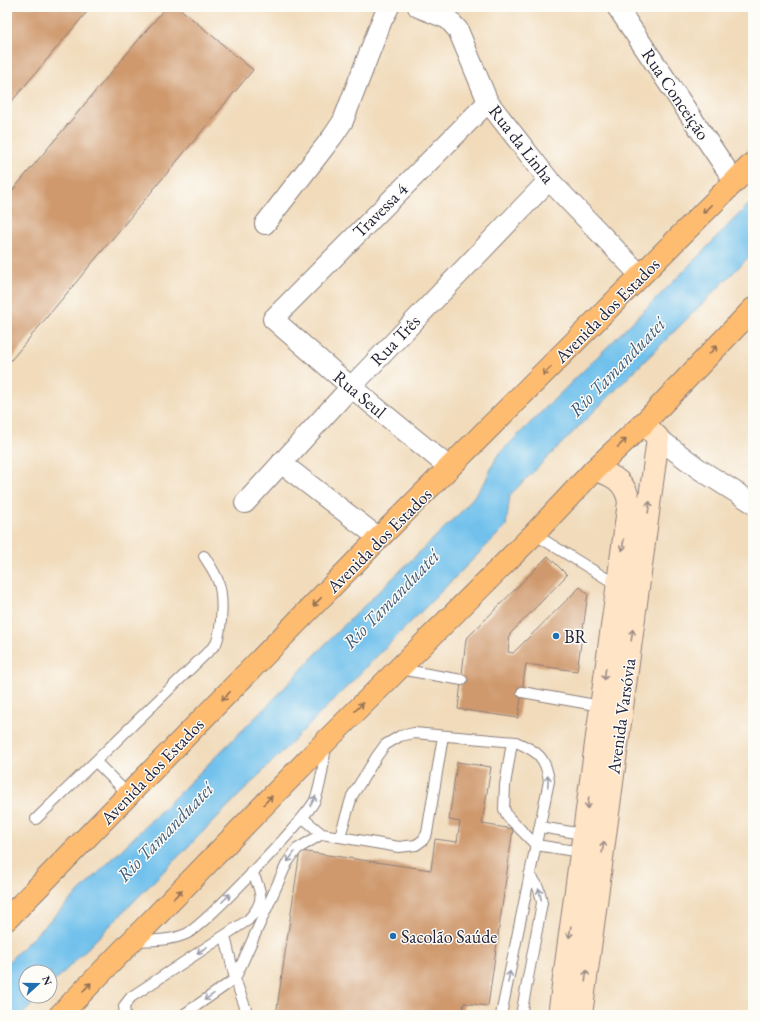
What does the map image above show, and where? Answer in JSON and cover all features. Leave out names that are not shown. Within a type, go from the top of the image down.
[{"type":"highway","name":"Avenida dos Estados","points":[[7,919],[380,538],[735,182],[753,162]]},
{"type":"highway","points":[[60,1015],[326,740],[534,534],[594,470],[644,423],[753,309]]},
{"type":"main road","points":[[644,423],[658,438]]},
{"type":"main road","name":"Avenida Varsóvia","points":[[581,1015],[658,438]]},
{"type":"main road","name":"Avenida Varsóvia","points":[[559,1015],[628,496],[621,483],[614,477],[594,470]]},
{"type":"street","points":[[265,224],[343,121],[382,20],[389,7]]},
{"type":"street","name":"Rua da Linha","points":[[418,7],[448,19],[458,30],[488,102],[548,180],[641,276]]},
{"type":"street","name":"Rua Conceição","points":[[617,7],[735,182]]},
{"type":"street","name":"Travessa 4","points":[[273,319],[488,102]]},
{"type":"street","name":"Rua Três","points":[[245,503],[351,387],[548,180]]},
{"type":"street","name":"Rua Seul","points":[[273,319],[351,387],[450,468]]},
{"type":"street","points":[[658,438],[699,469],[753,503]]},
{"type":"street","points":[[281,463],[380,538]]},
{"type":"lane","points":[[534,534],[617,585]]},
{"type":"lane","points":[[36,820],[216,644],[221,625],[220,590],[215,573],[204,556]]},
{"type":"lane","points":[[397,668],[462,680]]},
{"type":"lane","points":[[522,692],[601,706]]},
{"type":"lane","points":[[340,836],[352,796],[385,746],[400,736],[414,733],[512,742],[531,749],[542,759],[547,769],[549,781],[501,1015]]},
{"type":"lane","points":[[303,818],[322,834],[399,847],[416,844],[423,840],[427,833],[443,736]]},
{"type":"lane","points":[[133,941],[176,938],[193,930],[252,872],[303,818],[314,801],[321,781],[326,740]]},
{"type":"lane","points":[[512,742],[505,785],[504,808],[508,817],[536,845],[582,843]]},
{"type":"lane","points":[[96,762],[129,795]]},
{"type":"lane","points":[[540,827],[582,843]]},
{"type":"lane","points":[[183,1015],[235,979],[287,863],[297,849],[322,834]]},
{"type":"lane","points":[[125,1015],[124,1006],[131,997],[225,936],[248,920],[257,910],[262,898],[260,889],[252,872]]},
{"type":"lane","points":[[521,1015],[542,903],[540,891],[536,881],[529,875]]},
{"type":"lane","points":[[225,936],[235,979],[248,1015]]},
{"type":"water","name":"Rio Tamanduateí","points":[[753,200],[753,253],[510,495],[506,526],[58,978],[58,964],[18,964],[18,1004],[32,1004],[22,1015],[7,1015],[7,963],[271,702],[332,637],[464,509],[485,482],[497,456],[677,278]]},
{"type":"building","points":[[7,7],[91,7],[7,107]]},
{"type":"building","points":[[166,7],[178,7],[253,70],[7,365],[7,197]]},
{"type":"building","name":"BR","points":[[548,556],[567,575],[510,634],[508,652],[513,653],[580,587],[588,594],[577,671],[526,664],[518,718],[458,709],[466,639]]},
{"type":"building","name":"Sacolão Saúde","points":[[457,762],[491,767],[482,824],[513,829],[488,1006],[464,1003],[462,1015],[276,1015],[300,851],[431,870],[435,839],[457,842],[460,822],[449,820]]},
{"type":"place","name":"BR","points":[[556,636]]},
{"type":"place","name":"Sacolão Saúde","points":[[393,936]]}]
